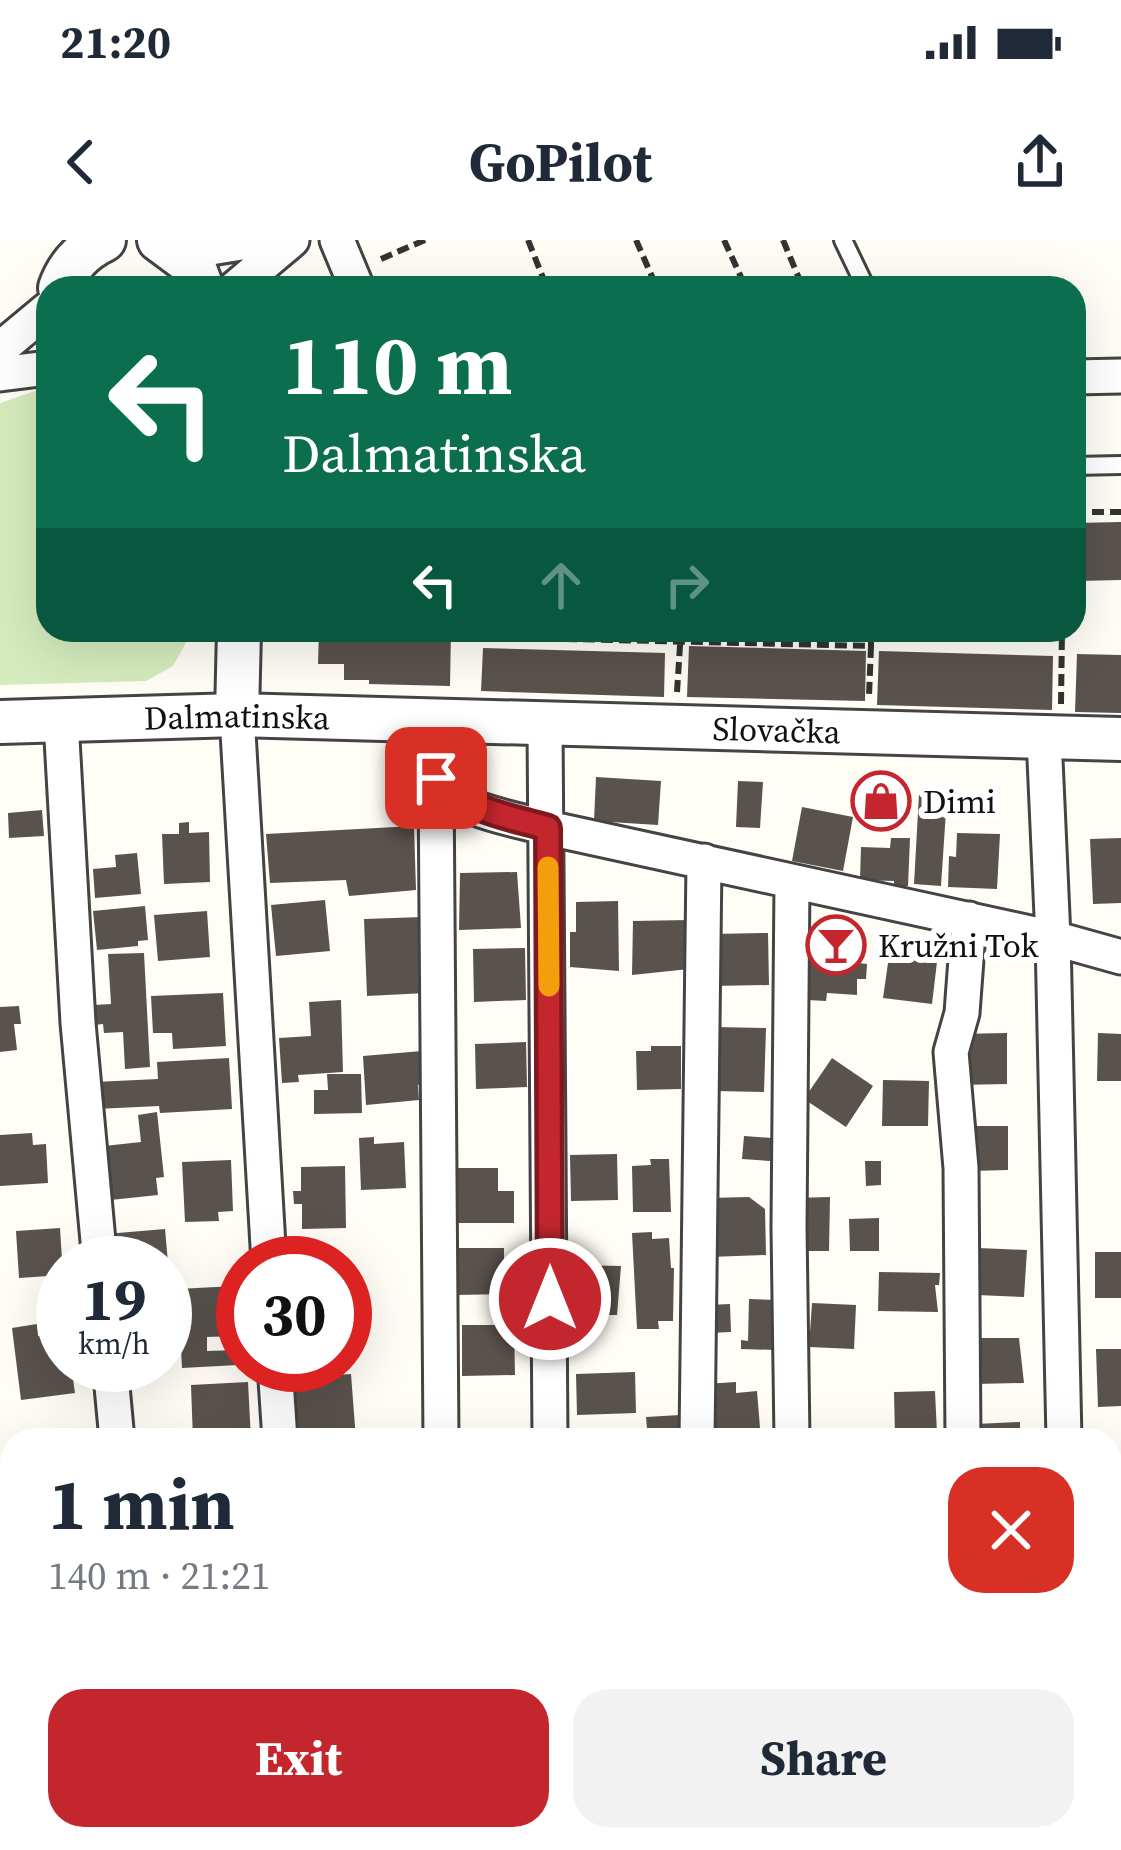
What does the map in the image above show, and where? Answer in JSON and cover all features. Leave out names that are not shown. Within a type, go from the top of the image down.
[{"type":"street","points":[[180,260],[260,240]]},
{"type":"street","points":[[250,276],[292,240]]},
{"type":"street","points":[[337,240],[352,276]]},
{"type":"street","points":[[0,349],[36,319]]},
{"type":"street","points":[[0,374],[36,370]]},
{"type":"street","points":[[1086,377],[1121,376]]},
{"type":"street","points":[[238,642],[237,715],[267,1236]]},
{"type":"street","name":"Dalmatinska","points":[[0,722],[237,715],[433,722]]},
{"type":"street","points":[[62,721],[77,1024],[97,1236]]},
{"type":"street","points":[[433,722],[441,1428]]},
{"type":"street","name":"Slovačka","points":[[433,722],[1052,722],[1121,739]]},
{"type":"street","points":[[1052,722],[1064,1428]]},
{"type":"street","points":[[545,724],[550,1428]]},
{"type":"street","points":[[436,778],[453,797],[473,807],[548,828],[969,919],[1121,957]]},
{"type":"street","points":[[697,1428],[704,861]]},
{"type":"street","points":[[792,882],[793,1428]]},
{"type":"street","points":[[963,1428],[961,1168],[951,1066],[952,1043],[962,1013],[969,919]]},
{"type":"street","points":[[113,1392],[116,1428]]},
{"type":"street","points":[[277,1392],[279,1428]]},
{"type":"lane","points":[[843,240],[860,276]]},
{"type":"lane","points":[[1086,466],[1121,466]]},
{"type":"path","points":[[381,259],[424,240]]},
{"type":"path","points":[[528,240],[542,276]]},
{"type":"path","points":[[636,240],[652,276]]},
{"type":"path","points":[[724,240],[740,276]]},
{"type":"path","points":[[783,240],[798,276]]},
{"type":"path","points":[[1086,512],[1121,512]]},
{"type":"path","points":[[676,707],[680,642]]},
{"type":"path","points":[[744,642],[871,646]]},
{"type":"path","points":[[869,700],[871,642]]},
{"type":"path","points":[[1052,722],[1062,643],[1076,643]]},
{"type":"green space","points":[[36,391],[36,642],[186,642],[173,666],[146,681],[0,685],[0,403]]},
{"type":"building","points":[[1121,522],[1121,580],[1086,581],[1086,523]]},
{"type":"building","points":[[319,642],[451,642],[450,686],[344,680],[344,664],[318,664]]},
{"type":"building","points":[[689,646],[866,651],[865,701],[687,697]]},
{"type":"building","points":[[483,648],[665,653],[664,697],[481,691]]},
{"type":"building","points":[[879,651],[1053,656],[1052,710],[877,705]]},
{"type":"building","points":[[1077,654],[1121,655],[1121,713],[1075,712]]},
{"type":"building","points":[[596,777],[661,781],[658,825],[594,821]]},
{"type":"building","points":[[738,781],[763,782],[760,828],[736,827]]},
{"type":"building","points":[[919,794],[947,796],[941,886],[914,884]]},
{"type":"building","points":[[802,807],[853,817],[843,871],[792,861]]},
{"type":"building","points":[[42,810],[44,836],[9,838],[8,813]]},
{"type":"building","points":[[189,822],[189,833],[209,832],[210,882],[164,884],[162,834],[179,834],[179,823]]},
{"type":"building","points":[[414,826],[416,890],[349,896],[346,880],[270,883],[266,834]]},
{"type":"building","points":[[957,833],[1000,834],[997,889],[948,887],[949,856],[956,857]]},
{"type":"building","points":[[891,838],[910,838],[908,886],[860,880],[861,847],[890,848]]},
{"type":"building","points":[[1121,838],[1121,903],[1093,904],[1090,839]]},
{"type":"building","points":[[137,853],[141,894],[95,898],[93,869],[116,867],[115,855]]},
{"type":"building","points":[[517,872],[521,928],[459,930],[460,873]]},
{"type":"building","points":[[325,900],[330,951],[276,956],[271,905]]},
{"type":"building","points":[[618,901],[619,971],[570,967],[576,902]]},
{"type":"building","points":[[145,906],[148,940],[138,941],[138,946],[97,950],[93,911]]},
{"type":"building","points":[[207,911],[210,957],[158,961],[154,915]]},
{"type":"building","points":[[423,917],[426,993],[367,996],[364,919]]},
{"type":"building","points":[[689,920],[689,969],[632,975],[633,921]]},
{"type":"building","points":[[768,933],[769,985],[713,986],[711,934]]},
{"type":"building","points":[[827,936],[843,936],[842,946],[859,946],[858,963],[867,964],[866,979],[857,979],[857,995],[827,993],[826,1001],[807,1000],[809,961],[826,962]]},
{"type":"building","points":[[525,948],[526,1000],[474,1002],[473,949]]},
{"type":"building","points":[[144,953],[150,1067],[125,1069],[123,1032],[104,1033],[103,1024],[95,1025],[94,1005],[111,1004],[108,954]]},
{"type":"building","points":[[889,956],[937,962],[932,1004],[883,998]]},
{"type":"building","points":[[223,993],[226,1046],[173,1049],[172,1033],[153,1033],[151,996]]},
{"type":"building","points":[[341,1000],[343,1072],[298,1075],[299,1082],[282,1083],[279,1038],[311,1036],[309,1002]]},
{"type":"building","points":[[19,1006],[21,1024],[14,1024],[17,1050],[0,1052],[0,1007]]},
{"type":"building","points":[[716,1027],[766,1028],[764,1092],[714,1091]]},
{"type":"building","points":[[1007,1033],[1007,1084],[958,1085],[957,1034]]},
{"type":"building","points":[[1098,1033],[1121,1034],[1121,1081],[1097,1081]]},
{"type":"building","points":[[526,1042],[527,1087],[476,1089],[475,1044]]},
{"type":"building","points":[[651,1046],[681,1046],[681,1089],[637,1090],[636,1051],[651,1051]]},
{"type":"building","points":[[422,1051],[425,1084],[418,1085],[419,1100],[366,1105],[363,1056]]},
{"type":"building","points":[[229,1058],[232,1109],[160,1113],[159,1106],[96,1109],[95,1082],[158,1079],[157,1062]]},
{"type":"building","points":[[832,1058],[873,1086],[846,1127],[804,1099]]},
{"type":"building","points":[[327,1074],[361,1074],[362,1113],[314,1114],[314,1090],[328,1090]]},
{"type":"building","points":[[883,1080],[929,1081],[928,1126],[882,1126]]},
{"type":"building","points":[[157,1112],[164,1177],[156,1178],[158,1195],[101,1201],[95,1147],[141,1142],[138,1115]]},
{"type":"building","points":[[969,1126],[1008,1126],[1008,1170],[970,1171]]},
{"type":"building","points":[[32,1133],[33,1145],[46,1144],[48,1183],[0,1186],[0,1135]]},
{"type":"building","points":[[744,1136],[772,1138],[770,1161],[742,1159]]},
{"type":"building","points":[[374,1137],[374,1144],[404,1142],[406,1188],[361,1190],[359,1138]]},
{"type":"building","points":[[617,1154],[618,1200],[571,1201],[570,1155]]},
{"type":"building","points":[[650,1159],[669,1159],[671,1212],[633,1212],[632,1166],[651,1165]]},
{"type":"building","points":[[231,1160],[233,1211],[218,1212],[219,1221],[185,1222],[182,1162]]},
{"type":"building","points":[[865,1161],[881,1161],[881,1185],[866,1186]]},
{"type":"building","points":[[345,1166],[346,1228],[302,1229],[302,1204],[294,1204],[293,1191],[301,1191],[301,1167]]},
{"type":"building","points":[[454,1168],[498,1168],[498,1191],[514,1191],[514,1223],[450,1223]]},
{"type":"building","points":[[749,1197],[765,1209],[766,1255],[709,1257],[707,1198]]},
{"type":"building","points":[[830,1197],[829,1251],[791,1251],[791,1198]]},
{"type":"building","points":[[879,1218],[879,1251],[850,1251],[849,1219]]},
{"type":"building","points":[[60,1228],[61,1236],[36,1236],[36,1277],[19,1278],[16,1231]]},
{"type":"building","points":[[165,1229],[166,1236],[106,1236]]},
{"type":"building","points":[[652,1232],[652,1239],[669,1238],[673,1321],[658,1321],[659,1329],[637,1329],[632,1233]]},
{"type":"building","points":[[455,1248],[504,1248],[504,1277],[515,1277],[515,1294],[455,1295]]},
{"type":"building","points":[[979,1248],[1027,1250],[1024,1297],[977,1295]]},
{"type":"building","points":[[1095,1252],[1121,1252],[1121,1298],[1095,1298]]},
{"type":"building","points":[[572,1265],[621,1266],[617,1315],[571,1315]]},
{"type":"building","points":[[879,1272],[940,1273],[939,1285],[935,1285],[938,1312],[878,1311]]},
{"type":"building","points":[[216,1287],[216,1337],[207,1337],[207,1351],[216,1351],[216,1366],[192,1367],[192,1288]]},
{"type":"building","points":[[749,1299],[776,1300],[775,1350],[741,1349],[741,1340],[748,1341]]},
{"type":"building","points":[[812,1303],[856,1305],[854,1349],[809,1347]]},
{"type":"building","points":[[730,1304],[731,1332],[708,1333],[708,1305]]},
{"type":"building","points":[[36,1324],[36,1392],[75,1393],[21,1400],[12,1328]]},
{"type":"building","points":[[462,1325],[514,1325],[515,1375],[462,1376]]},
{"type":"building","points":[[971,1338],[1019,1338],[1024,1383],[975,1384]]},
{"type":"building","points":[[1096,1349],[1121,1349],[1121,1406],[1098,1407]]},
{"type":"building","points":[[635,1372],[636,1413],[577,1415],[576,1374]]},
{"type":"building","points":[[736,1382],[736,1393],[757,1391],[760,1428],[708,1428],[705,1384]]},
{"type":"building","points":[[216,1384],[216,1392],[249,1392],[250,1428],[193,1428],[192,1385]]},
{"type":"building","points":[[935,1391],[937,1428],[895,1428],[894,1392]]},
{"type":"building","points":[[294,1392],[352,1392],[355,1428],[296,1428]]},
{"type":"building","points":[[680,1415],[681,1428],[647,1428],[646,1417]]},
{"type":"building","points":[[1020,1422],[1020,1428],[976,1428],[976,1424]]},
{"type":"slow traffic","points":[[548,867],[549,986]]},
{"type":"place","name":"Dimi","points":[[881,801]]},
{"type":"place","name":"Kružni Tok","points":[[836,945]]},
{"type":"route","points":[[436,778],[453,797],[473,807],[548,828],[550,1299]]}]
